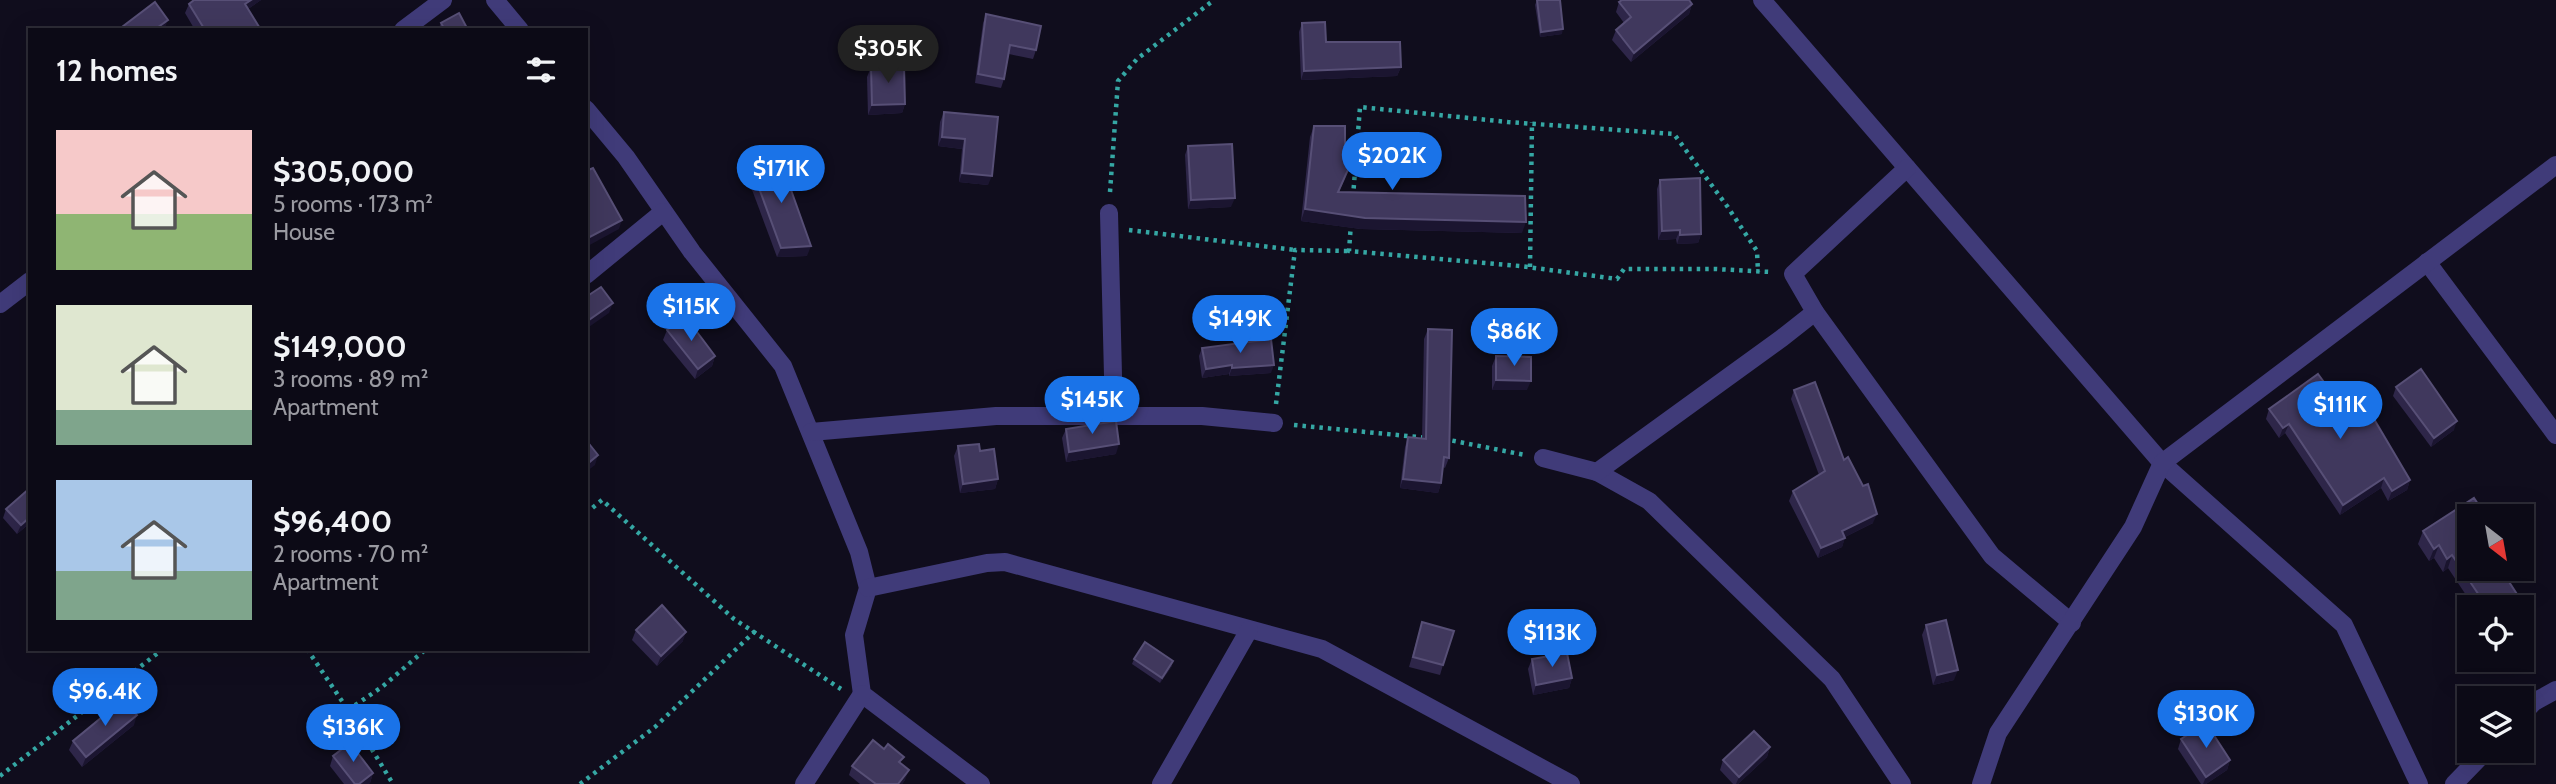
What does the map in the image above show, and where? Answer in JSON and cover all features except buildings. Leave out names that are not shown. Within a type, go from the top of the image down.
[{"type":"street","points":[[406,28],[443,0]]},
{"type":"street","points":[[495,0],[518,28]]},
{"type":"street","points":[[1762,0],[2162,463],[2344,625],[2419,784]]},
{"type":"street","points":[[588,111],[626,157],[663,212],[783,366],[859,552],[868,588],[853,635],[862,694],[804,784]]},
{"type":"street","points":[[1981,784],[1998,733],[2133,527],[2162,463],[2556,165]]},
{"type":"street","points":[[1908,168],[1793,274],[1815,312],[1992,556],[2072,623]]},
{"type":"street","points":[[588,273],[663,212]]},
{"type":"street","points":[[1110,220],[1114,416]]},
{"type":"street","points":[[2427,262],[2556,435]]},
{"type":"street","points":[[0,304],[28,283]]},
{"type":"street","points":[[1597,472],[1815,312]]},
{"type":"street","points":[[811,432],[996,416],[1202,416],[1274,423]]},
{"type":"street","points":[[1543,458],[1597,472],[1649,501],[1832,679],[1902,784]]},
{"type":"street","points":[[868,588],[987,563],[1005,562],[1322,649],[1571,784]]},
{"type":"street","points":[[1161,784],[1249,630]]},
{"type":"street","points":[[2534,702],[2556,690]]},
{"type":"street","points":[[862,694],[981,784]]},
{"type":"street","points":[[2454,784],[2474,763]]},
{"type":"path","points":[[1214,0],[1137,59],[1118,81],[1110,220],[1295,250],[1349,251],[1530,267],[1617,279],[1624,269],[1758,272],[1756,251],[1674,134],[1508,122],[1360,107],[1352,203]]},
{"type":"path","points":[[1530,267],[1532,122]]},
{"type":"path","points":[[1349,251],[1351,216]]},
{"type":"path","points":[[1295,250],[1274,423],[1457,441],[1543,458]]},
{"type":"path","points":[[588,511],[602,500],[734,619],[838,688],[862,694]]},
{"type":"path","points":[[580,784],[654,727],[755,631]]},
{"type":"path","points":[[0,776],[160,651]]},
{"type":"path","points":[[308,651],[393,784]]},
{"type":"path","points":[[348,710],[382,687],[424,651]]}]
